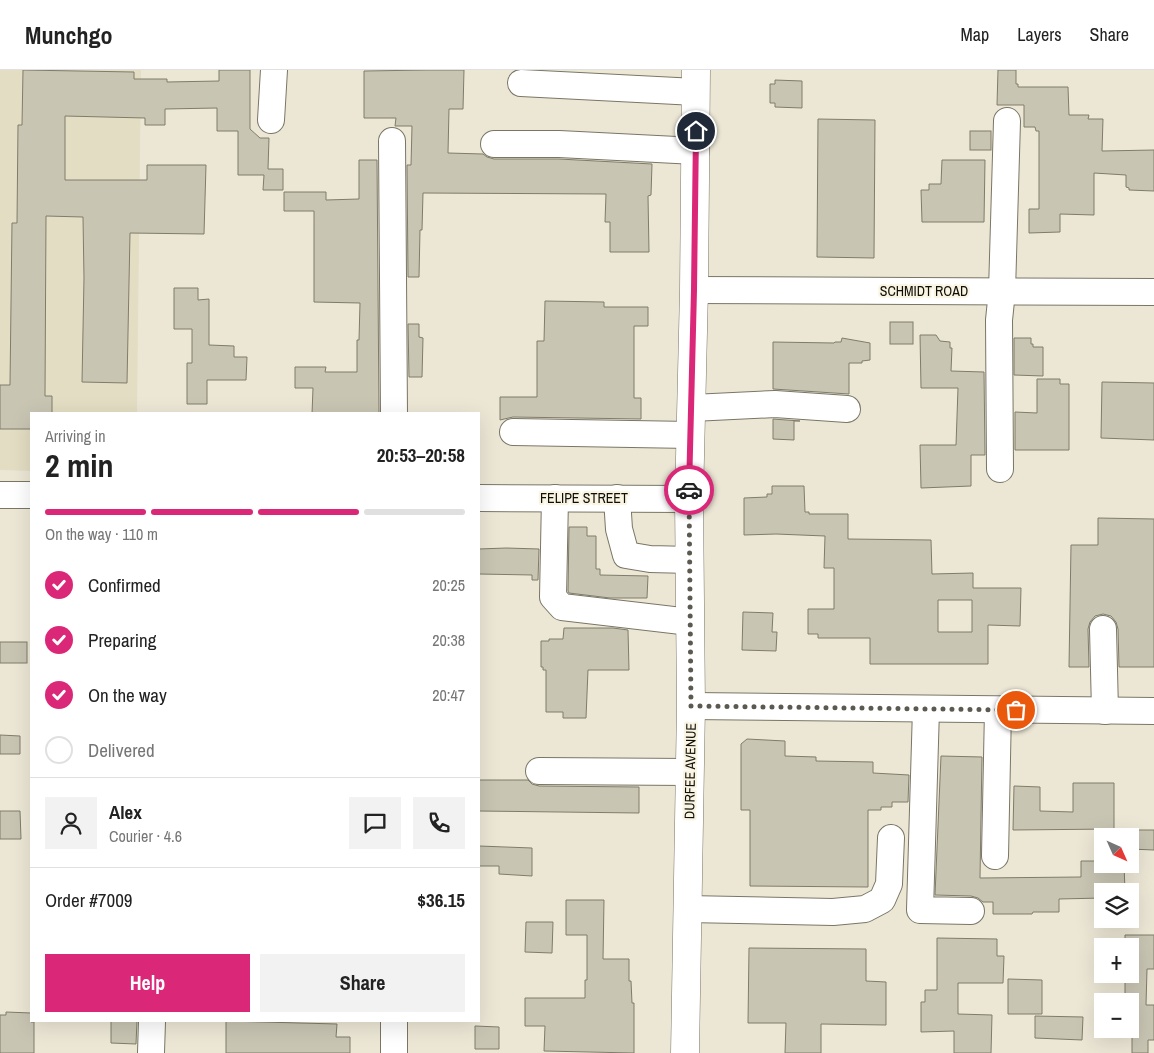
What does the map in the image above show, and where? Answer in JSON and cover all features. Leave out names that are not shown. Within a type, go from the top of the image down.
[{"type":"main road","name":"DURFEE AVENUE","points":[[685,1053],[691,706],[689,499],[696,81]]},
{"type":"street","points":[[271,120],[274,70]]},
{"type":"street","points":[[521,83],[696,81]]},
{"type":"street","points":[[1000,469],[999,320],[1002,292],[1007,121]]},
{"type":"street","points":[[392,141],[394,412]]},
{"type":"street","points":[[494,144],[559,144],[696,151]]},
{"type":"street","name":"SCHMIDT ROAD","points":[[694,290],[1154,292]]},
{"type":"street","points":[[692,408],[775,404],[847,409]]},
{"type":"street","points":[[512,432],[691,435]]},
{"type":"street","points":[[0,495],[30,495]]},
{"type":"street","name":"FELIPE STREET","points":[[480,498],[689,499]]},
{"type":"street","points":[[555,498],[553,597],[562,607],[690,622]]},
{"type":"street","points":[[617,498],[619,529],[626,555],[690,560]]},
{"type":"street","points":[[1103,629],[1105,711]]},
{"type":"street","points":[[691,706],[1154,711]]},
{"type":"street","points":[[926,709],[920,910],[971,911]]},
{"type":"street","points":[[995,856],[998,710]]},
{"type":"street","points":[[539,771],[690,772]]},
{"type":"street","points":[[688,908],[832,912],[865,909],[882,900],[889,884],[891,838]]},
{"type":"street","points":[[151,1053],[152,1022]]},
{"type":"street","points":[[394,1022],[394,1053]]},
{"type":"shaded area","points":[[0,70],[141,70],[137,412],[30,412],[30,471],[0,470]]},
{"type":"building","points":[[23,70],[134,72],[134,79],[167,79],[167,82],[219,81],[219,70],[250,70],[250,129],[260,138],[269,138],[268,169],[283,169],[283,190],[263,190],[264,175],[238,175],[238,131],[217,131],[217,108],[165,109],[165,125],[145,125],[145,118],[65,116],[65,180],[147,180],[147,165],[206,165],[204,234],[130,233],[127,383],[82,382],[83,217],[46,216],[45,396],[52,396],[52,412],[30,412],[30,429],[0,429],[0,385],[10,385],[12,223],[17,223],[18,125],[22,125]]},
{"type":"building","points":[[464,70],[463,109],[449,109],[448,153],[483,154],[494,159],[559,159],[652,164],[651,195],[648,196],[649,252],[610,252],[610,222],[605,222],[606,194],[423,193],[419,277],[408,277],[407,165],[411,165],[412,126],[395,126],[396,118],[364,118],[364,71]]},
{"type":"building","points":[[998,70],[1016,70],[1016,84],[1018,84],[1018,87],[1068,87],[1069,115],[1089,115],[1088,119],[1103,119],[1102,151],[1154,150],[1154,191],[1129,190],[1126,187],[1126,175],[1094,173],[1094,215],[1060,214],[1060,232],[1029,233],[1029,209],[1039,209],[1039,131],[1036,131],[1035,127],[1024,127],[1024,105],[997,105]]},
{"type":"building","points":[[775,80],[802,81],[802,108],[775,107],[775,103],[770,103],[770,84],[775,84]]},
{"type":"building","points":[[818,119],[875,120],[874,258],[817,257]]},
{"type":"building","points":[[970,131],[991,131],[991,150],[970,150]]},
{"type":"building","points":[[359,160],[377,160],[379,412],[312,412],[313,388],[295,388],[295,367],[326,367],[325,372],[357,372],[360,303],[314,302],[314,211],[284,211],[284,192],[326,192],[326,200],[359,199]]},
{"type":"building","points":[[942,160],[985,160],[984,222],[922,222],[921,190],[929,190],[929,184],[941,184]]},
{"type":"building","points":[[174,288],[198,288],[198,300],[209,299],[209,345],[234,346],[234,357],[247,357],[246,380],[207,380],[207,404],[187,404],[187,363],[192,363],[192,329],[174,329]]},
{"type":"building","points":[[545,301],[604,302],[604,307],[648,307],[648,326],[634,326],[634,398],[641,398],[641,419],[513,417],[500,420],[500,397],[537,397],[537,341],[544,341]]},
{"type":"building","points":[[890,322],[913,322],[913,344],[890,344]]},
{"type":"building","points":[[408,324],[419,324],[419,337],[423,338],[422,377],[409,377]]},
{"type":"building","points":[[920,335],[936,335],[940,341],[950,342],[950,348],[952,348],[951,371],[984,372],[985,455],[971,455],[971,486],[921,488],[920,445],[956,445],[958,388],[921,388]]},
{"type":"building","points":[[842,338],[870,343],[870,360],[862,361],[862,363],[849,363],[849,394],[773,389],[773,342],[834,343],[841,342]]},
{"type":"building","points":[[1014,338],[1031,338],[1033,347],[1043,347],[1043,376],[1014,375]]},
{"type":"building","points":[[1037,379],[1060,379],[1060,384],[1069,384],[1069,450],[1015,450],[1015,412],[1037,413]]},
{"type":"building","points":[[1102,382],[1154,383],[1154,440],[1101,438]]},
{"type":"building","points":[[773,419],[800,421],[794,421],[794,440],[773,439]]},
{"type":"building","points":[[772,486],[804,486],[805,512],[809,512],[809,514],[848,514],[848,539],[931,540],[932,574],[973,573],[973,588],[1021,588],[1020,626],[988,625],[988,664],[870,664],[870,638],[818,638],[818,634],[808,634],[808,609],[834,609],[834,568],[824,568],[825,536],[744,535],[744,498],[767,497],[767,494],[772,494]],"holes":[[[938,600],[972,600],[972,632],[938,632]]]},
{"type":"building","points":[[1098,518],[1154,519],[1154,667],[1119,667],[1118,629],[1116,622],[1111,616],[1103,614],[1095,616],[1090,622],[1088,629],[1089,667],[1069,667],[1071,545],[1098,545]]},
{"type":"building","points":[[569,527],[587,527],[587,536],[596,536],[596,569],[600,569],[600,575],[648,576],[647,598],[610,598],[569,593]]},
{"type":"building","points":[[480,549],[539,549],[538,580],[532,580],[532,575],[480,574]]},
{"type":"building","points":[[743,612],[773,613],[772,632],[777,632],[776,651],[742,650]]},
{"type":"building","points":[[564,628],[613,628],[628,630],[629,670],[588,670],[586,718],[563,718],[563,712],[546,712],[546,670],[543,670],[543,667],[541,667],[541,641],[563,639]]},
{"type":"building","points":[[0,642],[27,642],[27,663],[0,663]]},
{"type":"building","points":[[0,735],[20,736],[20,754],[0,754]]},
{"type":"building","points":[[747,739],[785,741],[785,756],[816,757],[816,761],[873,762],[873,773],[909,775],[908,802],[892,802],[892,807],[881,807],[881,810],[868,810],[868,887],[750,886],[750,810],[741,810],[741,744]]},
{"type":"building","points":[[941,756],[982,757],[980,878],[1081,877],[1081,861],[1094,861],[1094,873],[1124,873],[1125,883],[1094,883],[1094,898],[1059,899],[1059,912],[993,914],[993,902],[983,902],[971,896],[935,895]]},
{"type":"building","points":[[480,780],[528,780],[532,784],[539,786],[639,787],[639,813],[480,811]]},
{"type":"building","points":[[1073,783],[1114,783],[1114,828],[1094,829],[1013,830],[1014,786],[1040,787],[1040,811],[1073,812]]},
{"type":"building","points":[[0,811],[20,811],[21,839],[0,839]]},
{"type":"building","points":[[1139,830],[1154,830],[1154,850],[1139,849]]},
{"type":"building","points":[[480,846],[532,848],[532,876],[499,874],[499,866],[480,866]]},
{"type":"building","points":[[566,900],[604,900],[603,959],[629,959],[629,981],[631,981],[632,1003],[634,1003],[634,1053],[544,1051],[545,1026],[525,1026],[525,998],[585,998],[587,935],[566,935]]},
{"type":"building","points":[[526,922],[553,922],[552,953],[525,952]]},
{"type":"building","points":[[1125,935],[1154,935],[1154,969],[1147,969],[1146,1005],[1154,1005],[1154,1040],[1148,1040],[1148,1053],[1132,1053],[1132,1038],[1139,1038],[1139,993],[1125,993],[1125,983],[1139,983],[1139,938],[1125,938]]},
{"type":"building","points":[[937,938],[997,939],[997,956],[1004,956],[1003,983],[958,983],[958,1014],[992,1015],[991,1053],[954,1053],[954,1031],[921,1032],[921,1002],[925,1002],[925,990],[937,990]]},
{"type":"building","points":[[749,948],[866,949],[866,981],[886,982],[886,1025],[821,1024],[821,1053],[785,1053],[786,1023],[748,1023]]},
{"type":"building","points":[[1008,979],[1042,980],[1042,1014],[1008,1014]]},
{"type":"building","points":[[6,1012],[30,1013],[30,1022],[34,1022],[34,1053],[0,1053],[0,1015],[6,1015]]},
{"type":"building","points":[[1035,1016],[1083,1017],[1082,1040],[1035,1038]]},
{"type":"building","points":[[111,1022],[137,1022],[136,1044],[111,1043]]},
{"type":"building","points":[[226,1022],[337,1024],[336,1037],[350,1037],[350,1053],[226,1053]]},
{"type":"building","points":[[475,1026],[499,1027],[499,1049],[475,1049]]},
{"type":"way so far","points":[[689,490],[691,706],[1016,710]]},
{"type":"route","points":[[689,490],[696,131]]}]
